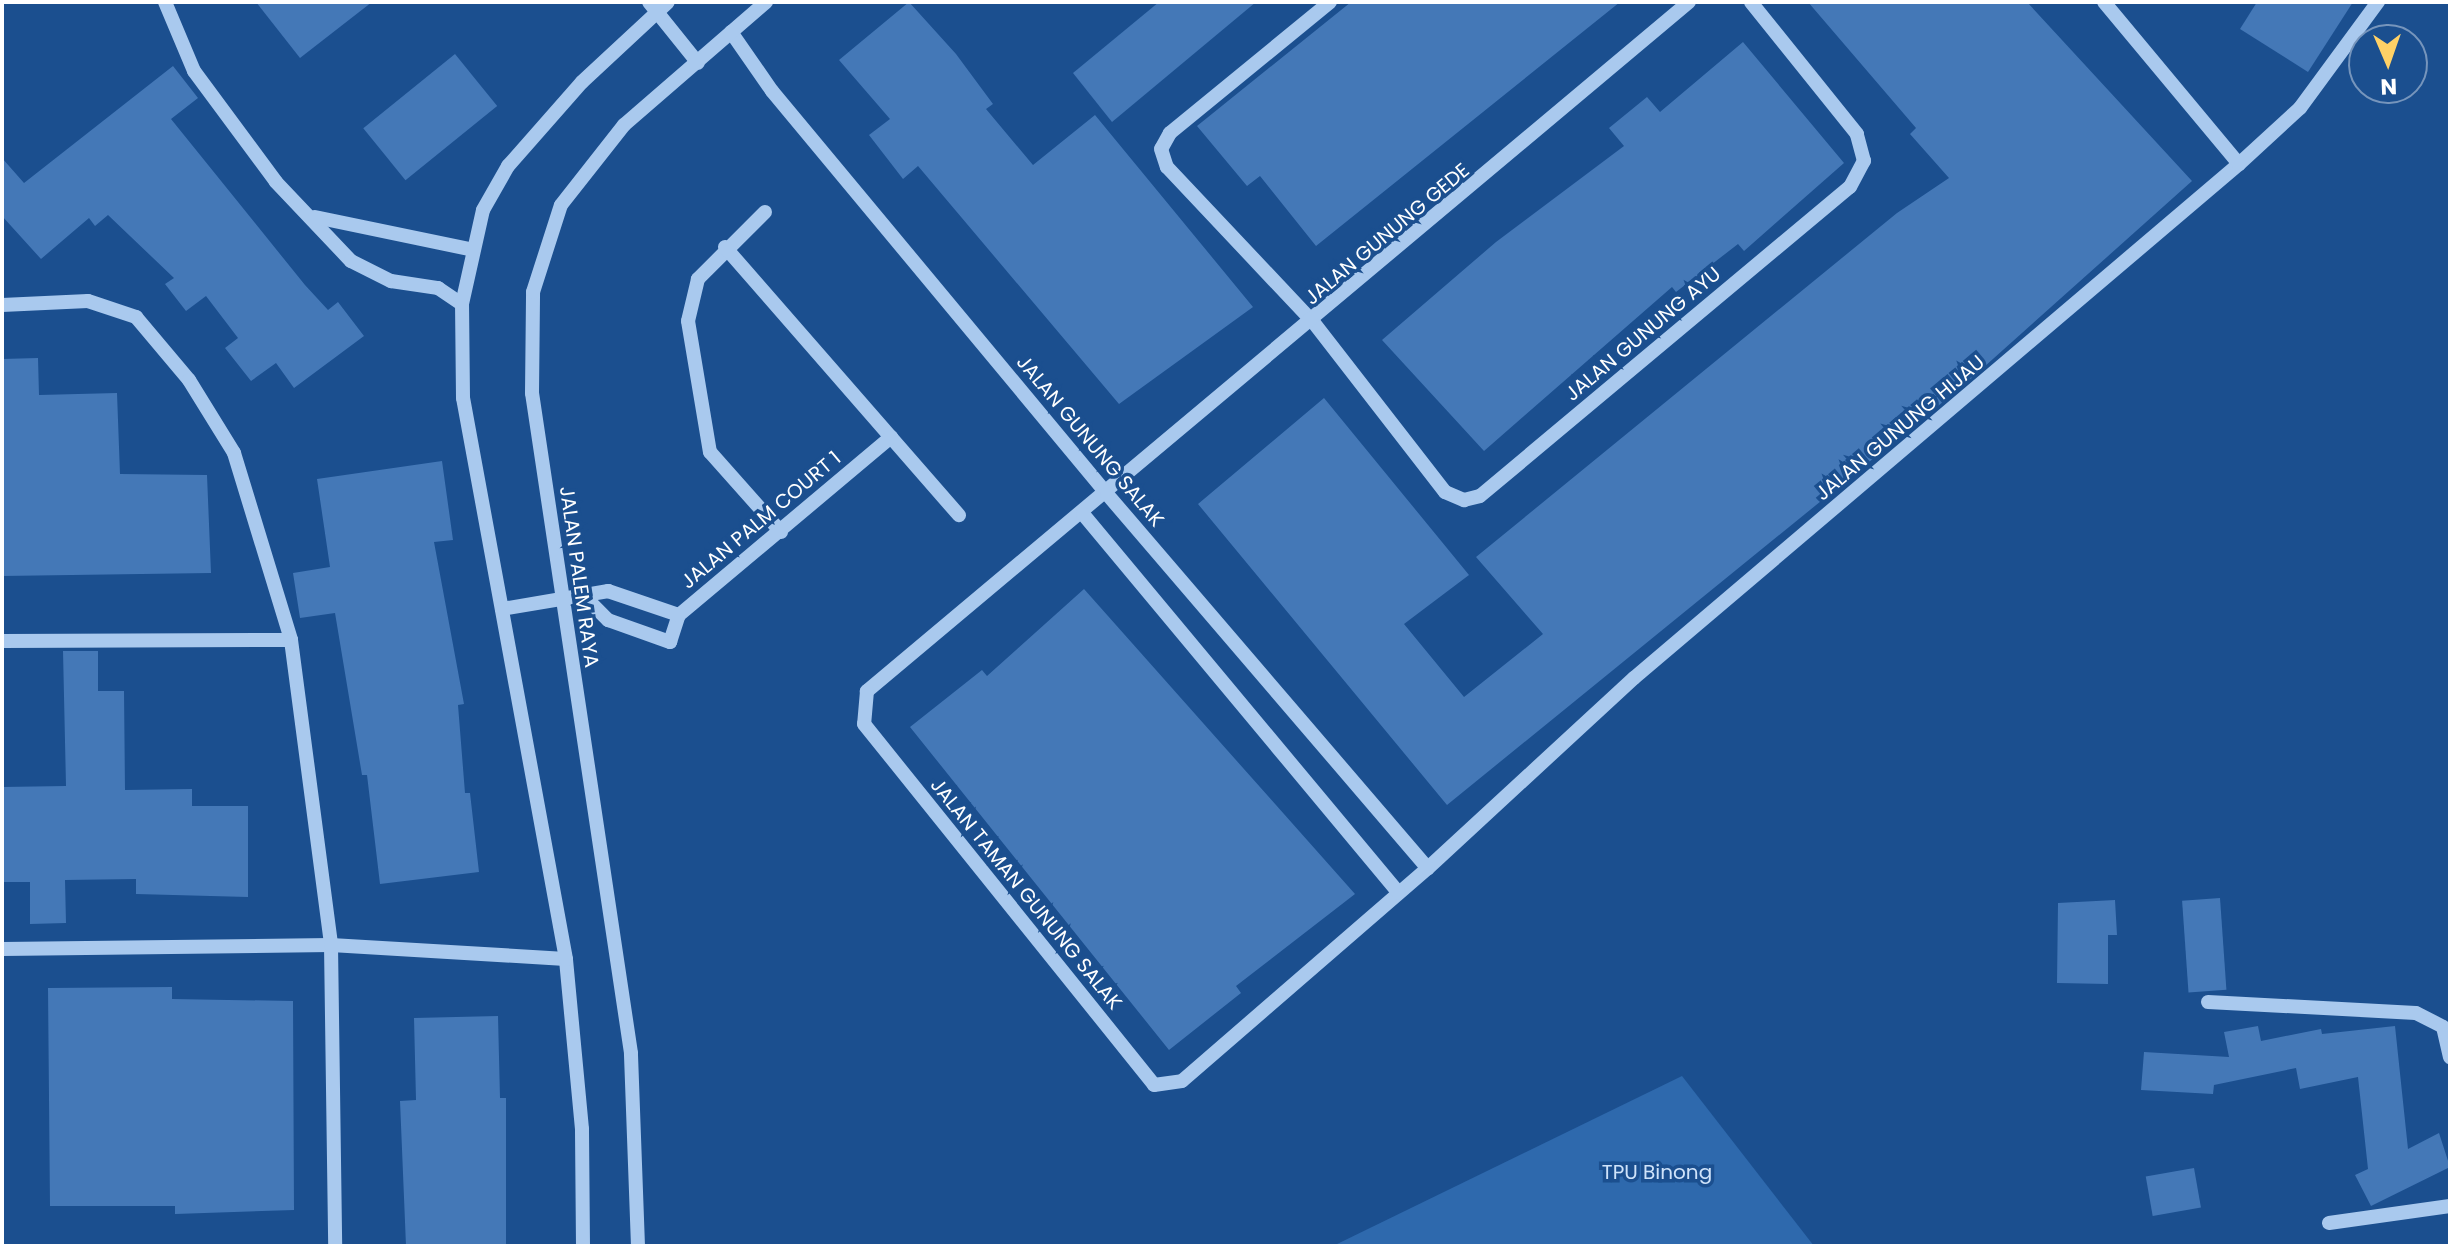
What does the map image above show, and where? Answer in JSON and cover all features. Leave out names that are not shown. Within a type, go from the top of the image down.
[{"type":"street","points":[[165,2],[194,71],[276,182],[315,217],[351,261],[391,281],[438,288],[462,304]]},
{"type":"street","name":"JALAN PALEM RAYA","points":[[638,1246],[631,1053],[532,393],[533,292],[561,205],[624,125],[698,63],[731,32],[750,7],[766,2]]},
{"type":"street","name":"JALAN GUNUNG AYU","points":[[1330,2],[1170,133],[1161,149],[1167,167],[1314,323],[1445,492],[1464,500],[1480,496],[1850,187],[1864,161],[1857,134],[1751,2]]},
{"type":"street","name":"JALAN GUNUNG GEDE","points":[[1083,514],[1314,323],[1689,2]]},
{"type":"street","points":[[2104,2],[2239,164]]},
{"type":"street","name":"JALAN GUNUNG HIJAU","points":[[1399,893],[1634,678],[2239,164],[2300,108],[2378,2]]},
{"type":"street","points":[[583,1246],[582,1129],[566,959],[463,398],[462,304],[470,249],[508,166],[582,82],[658,5],[698,63]]},
{"type":"street","name":"JALAN GUNUNG SALAK","points":[[731,32],[772,91],[1107,494],[1428,868]]},
{"type":"street","points":[[765,212],[725,247],[698,279],[688,321],[710,452],[781,532]]},
{"type":"street","points":[[315,217],[470,249]]},
{"type":"street","points":[[725,247],[959,515]]},
{"type":"street","points":[[2,305],[88,301],[136,317],[189,380],[234,453],[291,640],[331,945],[335,1246]]},
{"type":"street","name":"JALAN PALM COURT 1","points":[[585,597],[608,620],[670,642],[679,615],[891,437]]},
{"type":"street","points":[[1083,514],[1399,893]]},
{"type":"street","name":"JALAN TAMAN GUNUNG SALAK","points":[[1083,514],[874,684],[863,701],[864,724],[1154,1085],[1182,1081],[1399,893]]},
{"type":"street","points":[[502,609],[608,591],[679,615]]},
{"type":"street","points":[[2,641],[291,640]]},
{"type":"street","points":[[2,949],[331,945],[566,959]]},
{"type":"street","points":[[2208,1002],[2416,1013],[2443,1027],[2450,1057]]},
{"type":"street","points":[[2329,1223],[2450,1206]]},
{"type":"green space","name":"TPU Binong","points":[[1682,1076],[1814,1246],[1333,1246]]},
{"type":"building","points":[[256,2],[372,2],[300,58]]},
{"type":"building","points":[[909,2],[956,54],[993,104],[986,109],[1033,165],[1095,115],[1253,307],[1119,404],[918,166],[903,179],[869,135],[890,119],[839,60]]},
{"type":"building","points":[[1159,2],[1256,2],[1112,122],[1073,73]]},
{"type":"building","points":[[1351,2],[1620,2],[1316,246],[1260,176],[1247,186],[1197,126]]},
{"type":"building","points":[[1808,2],[2027,2],[2192,181],[1965,384],[1447,805],[1198,504],[1324,398],[1469,575],[1404,624],[1464,697],[1543,634],[1476,557],[1897,213],[1949,178],[1910,134],[1916,128]]},
{"type":"building","points":[[2257,2],[2353,2],[2308,72],[2240,29]]},
{"type":"building","points":[[1743,42],[1844,163],[1744,251],[1738,244],[1676,292],[1672,287],[1484,451],[1382,340],[1496,242],[1624,146],[1609,128],[1647,97],[1660,112]]},
{"type":"building","points":[[455,54],[497,106],[405,180],[363,128]]},
{"type":"building","points":[[173,66],[198,98],[171,119],[305,285],[328,310],[338,302],[364,336],[294,388],[276,363],[251,381],[225,348],[238,338],[206,296],[186,311],[165,284],[174,278],[108,215],[95,226],[89,218],[41,259],[2,216],[2,158],[24,183]]},
{"type":"building","points":[[38,358],[39,395],[117,393],[120,474],[207,475],[211,573],[2,576],[2,359]]},
{"type":"building","points":[[442,461],[453,540],[434,542],[464,704],[458,705],[465,793],[470,793],[479,872],[380,884],[367,775],[362,775],[335,613],[300,618],[293,573],[330,567],[317,479]]},
{"type":"building","points":[[1084,589],[1355,894],[1236,986],[1241,993],[1169,1050],[910,727],[982,670],[987,676]]},
{"type":"building","points":[[63,651],[98,651],[98,691],[124,691],[125,790],[192,789],[192,806],[248,806],[248,897],[136,894],[136,879],[65,880],[66,923],[30,924],[30,882],[2,882],[2,787],[66,786]]},
{"type":"building","points":[[2220,898],[2226,990],[2189,992],[2182,901]]},
{"type":"building","points":[[2115,900],[2117,935],[2108,935],[2108,984],[2057,983],[2058,903]]},
{"type":"building","points":[[172,987],[172,999],[293,1001],[294,1210],[175,1214],[175,1206],[50,1206],[48,988]]},
{"type":"building","points":[[498,1016],[500,1098],[506,1098],[506,1246],[406,1246],[400,1101],[416,1100],[414,1018]]},
{"type":"building","points":[[2258,1026],[2261,1041],[2321,1029],[2322,1034],[2395,1026],[2408,1149],[2439,1133],[2450,1167],[2371,1206],[2355,1175],[2368,1169],[2358,1077],[2300,1089],[2296,1068],[2214,1085],[2213,1094],[2141,1090],[2144,1052],[2229,1057],[2224,1032]]},
{"type":"building","points":[[2194,1168],[2201,1207],[2153,1216],[2146,1177]]}]
